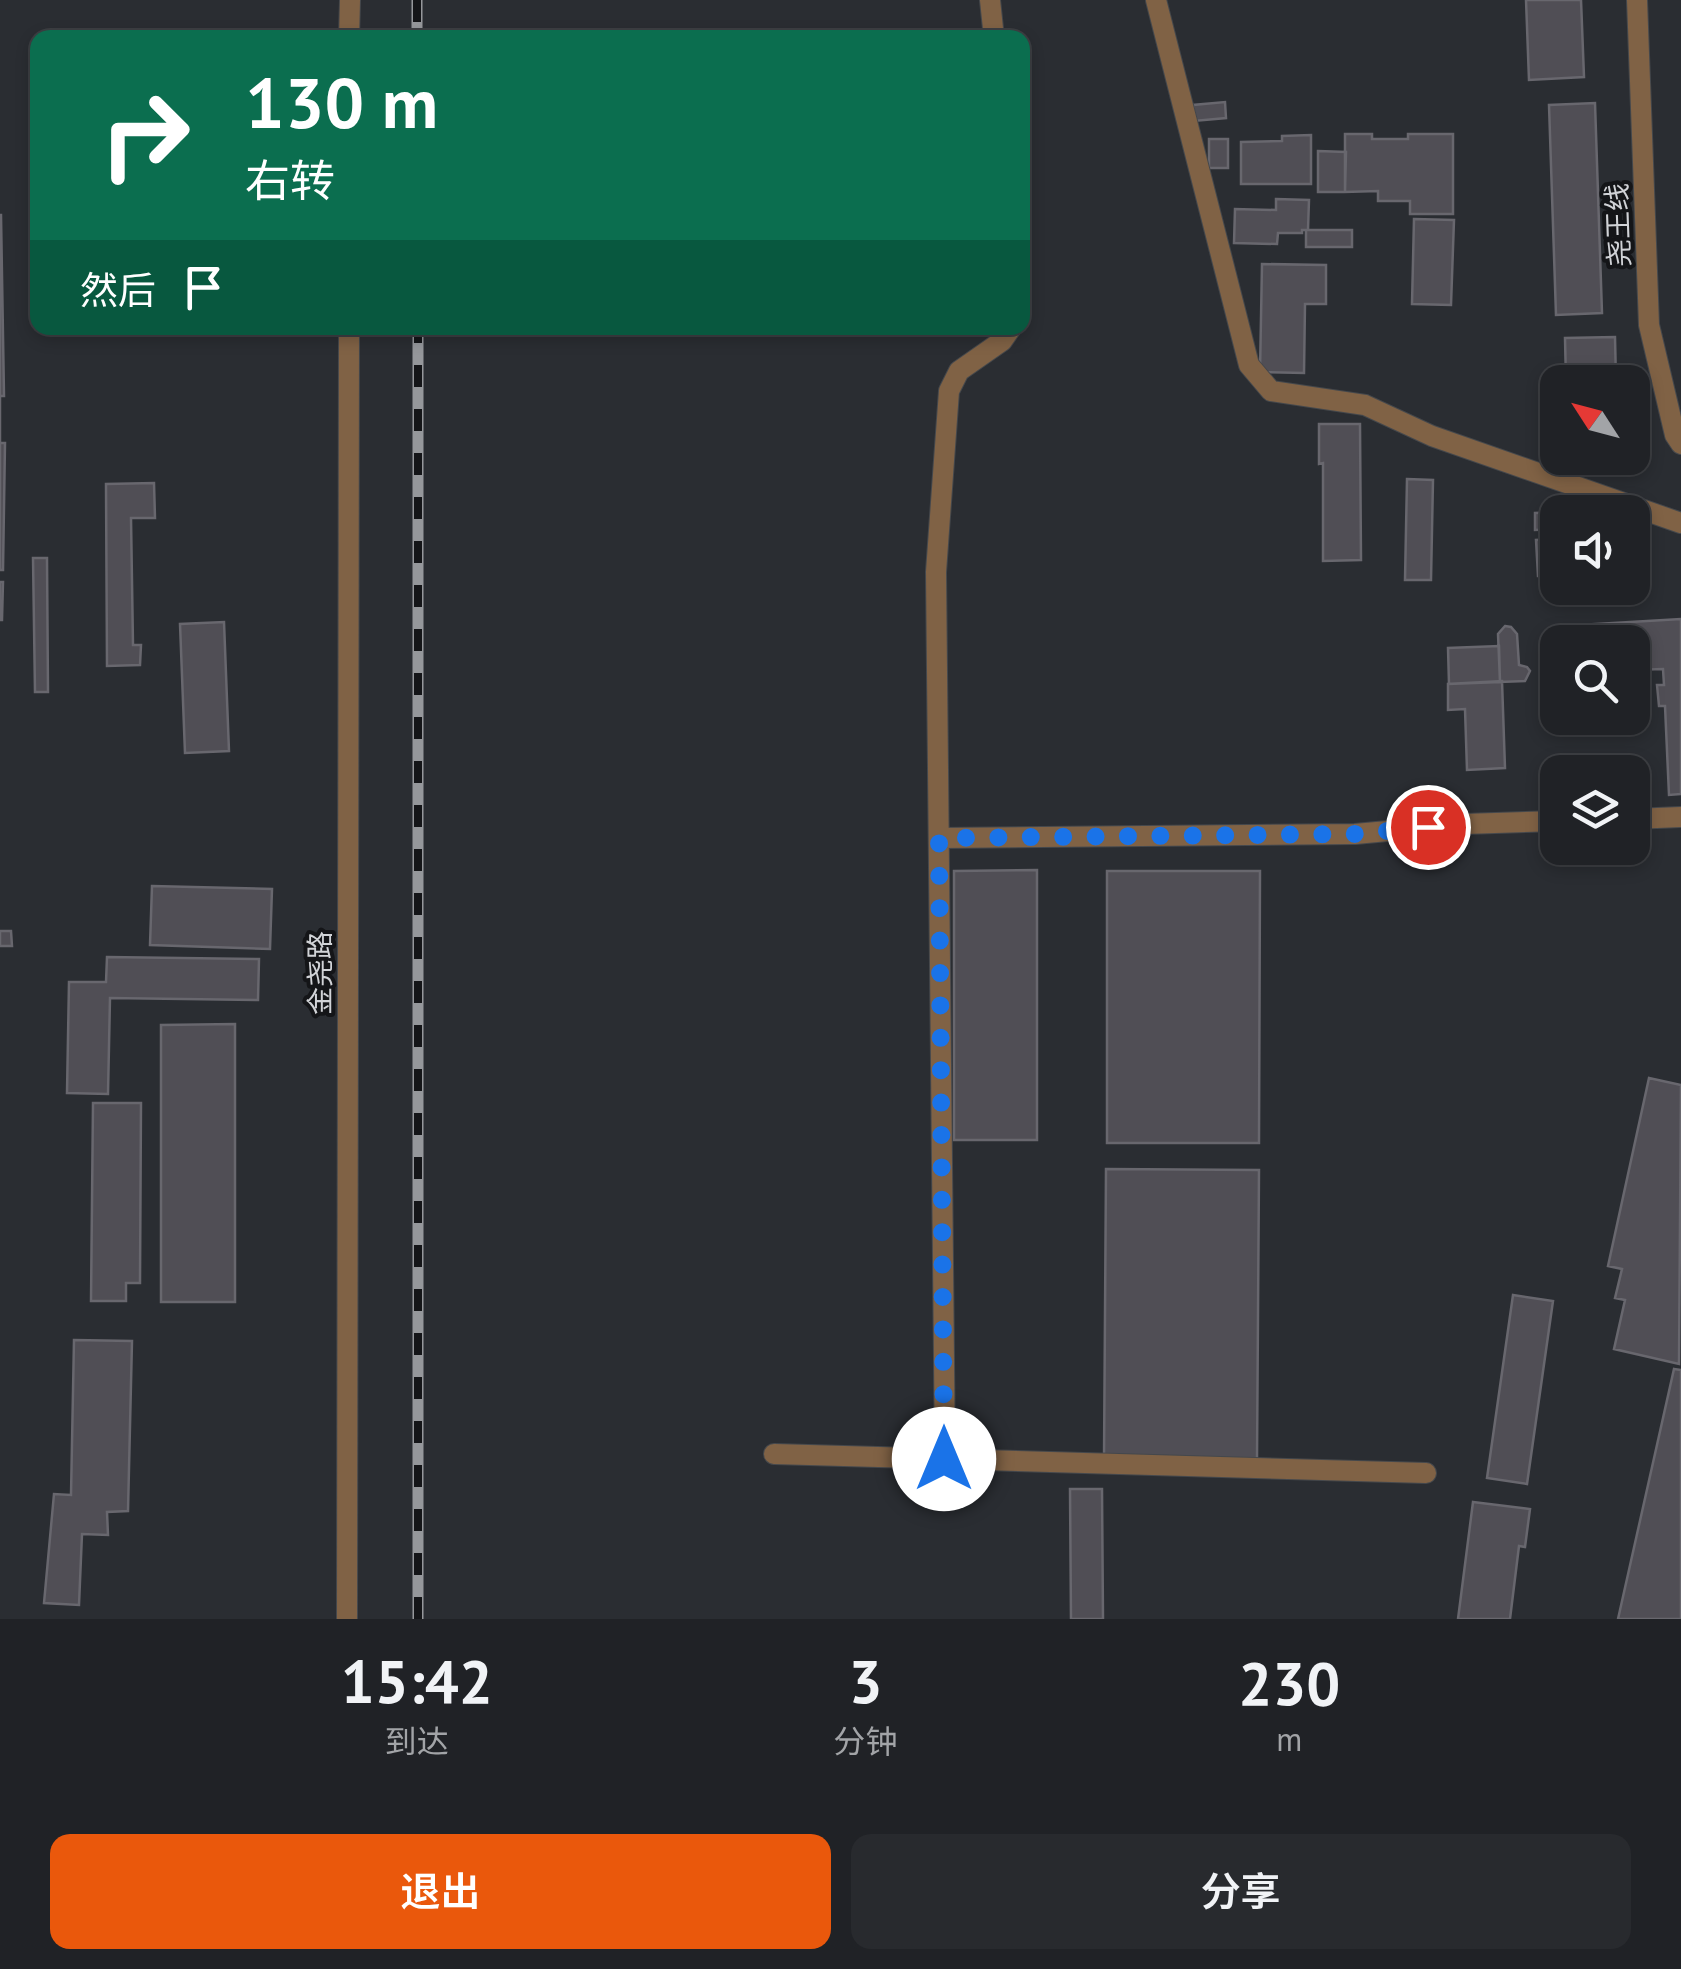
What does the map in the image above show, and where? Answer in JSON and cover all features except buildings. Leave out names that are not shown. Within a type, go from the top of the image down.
[{"type":"street","points":[[350,0],[350,30]]},
{"type":"street","points":[[990,0],[993,30]]},
{"type":"street","points":[[1156,0],[1249,365],[1271,391],[1365,405],[1432,436],[1681,523]]},
{"type":"street","name":"尧王线","points":[[1637,0],[1650,325],[1675,435],[1681,444]]},
{"type":"street","name":"金尧路","points":[[347,1619],[349,335]]},
{"type":"street","points":[[944,1459],[936,572],[949,391],[959,371],[1006,335]]},
{"type":"street","points":[[1650,819],[1681,818]]},
{"type":"street","points":[[939,838],[1354,834],[1540,822]]},
{"type":"street","points":[[774,1454],[1426,1473]]},
{"type":"railway","points":[[417,0],[417,30]]},
{"type":"railway","points":[[418,335],[418,1619]]},
{"type":"route","points":[[944,1459],[939,838],[1354,834],[1428,827]]}]
